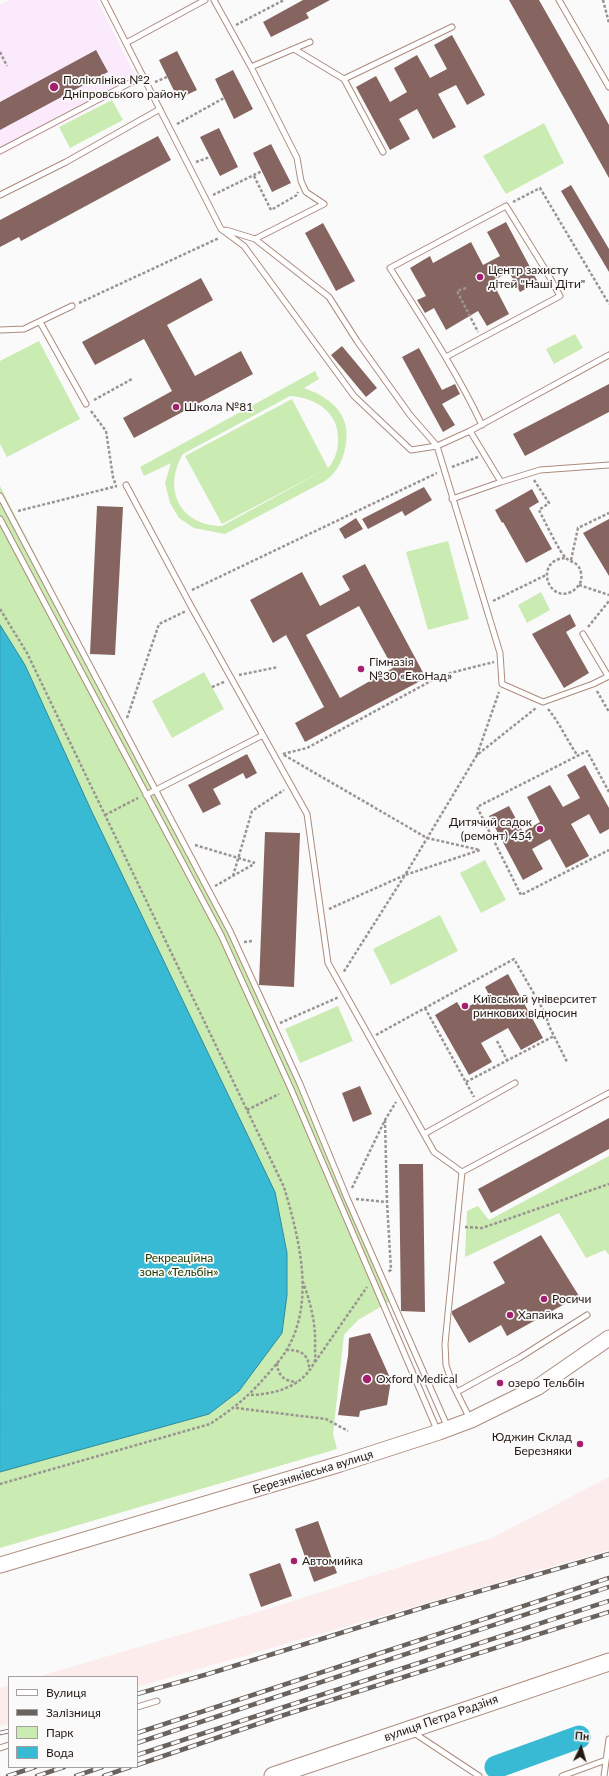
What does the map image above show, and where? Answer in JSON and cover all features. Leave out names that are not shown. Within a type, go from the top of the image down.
[{"type":"main road","name":"вулиця Петра Радзіня","points":[[273,1776],[609,1662]]},
{"type":"street","name":"Березняківська вулиця","points":[[0,1565],[340,1464],[444,1431],[471,1420],[538,1387],[609,1338]]},
{"type":"lane","points":[[104,0],[221,229],[244,246],[354,396],[411,450],[438,446],[470,431],[609,355]]},
{"type":"lane","points":[[126,43],[205,0]]},
{"type":"lane","points":[[214,0],[251,67],[297,158],[306,192],[324,204],[255,240]]},
{"type":"lane","points":[[559,0],[609,87]]},
{"type":"lane","points":[[344,79],[452,27]]},
{"type":"lane","points":[[251,67],[310,42]]},
{"type":"lane","points":[[294,49],[344,79],[383,152]]},
{"type":"lane","points":[[0,151],[143,76]]},
{"type":"lane","points":[[0,194],[66,162],[160,110]]},
{"type":"lane","points":[[446,356],[560,296],[546,269],[506,206],[390,268],[446,356],[466,391],[482,425]]},
{"type":"lane","points":[[221,229],[255,240],[329,297],[357,341],[410,415],[438,446],[452,499],[500,653],[502,684],[543,702],[593,684],[609,676],[583,634]]},
{"type":"lane","points":[[0,330],[24,329],[72,306]]},
{"type":"lane","points":[[40,322],[86,404]]},
{"type":"lane","points":[[470,431],[501,482]]},
{"type":"lane","points":[[452,499],[540,470],[609,465]]},
{"type":"lane","points":[[126,485],[192,608],[307,814],[328,962],[434,1152],[462,1172]]},
{"type":"lane","points":[[0,496],[230,931],[300,1084],[347,1198],[381,1274],[444,1431]]},
{"type":"lane","points":[[0,519],[221,935],[291,1089],[371,1278],[444,1431]]},
{"type":"lane","points":[[146,795],[263,735]]},
{"type":"lane","points":[[424,1134],[515,1083]]},
{"type":"lane","points":[[462,1172],[609,1094]]},
{"type":"lane","points":[[462,1172],[445,1344],[446,1365],[471,1420]]},
{"type":"lane","points":[[457,1392],[519,1358],[587,1315]]},
{"type":"lane","points":[[138,1707],[157,1701]]},
{"type":"lane","points":[[408,1729],[479,1776]]},
{"type":"lane","points":[[604,1776],[609,1739]]},
{"type":"lane","points":[[562,1776],[606,1760]]},
{"type":"path","points":[[230,29],[284,0]]},
{"type":"path","points":[[603,0],[609,23]]},
{"type":"path","points":[[0,52],[7,66]]},
{"type":"path","points":[[148,86],[167,77]]},
{"type":"path","points":[[169,128],[224,98]]},
{"type":"path","points":[[188,165],[210,157]]},
{"type":"path","points":[[206,199],[262,171]]},
{"type":"path","points":[[254,176],[271,210],[297,195],[302,181]]},
{"type":"path","points":[[506,206],[540,188],[609,304]]},
{"type":"path","points":[[72,306],[221,237],[221,229]]},
{"type":"path","points":[[466,288],[457,291],[481,338]]},
{"type":"path","points":[[116,486],[113,477],[106,431],[86,404],[132,379]]},
{"type":"path","points":[[184,593],[444,470],[484,455]]},
{"type":"path","points":[[530,473],[549,503],[539,510],[566,558]]},
{"type":"path","points":[[9,514],[116,486],[126,485]]},
{"type":"path","points":[[571,560],[578,528],[609,513]]},
{"type":"path","points":[[566,558],[571,560],[579,568],[581,574],[579,585],[570,592],[559,593],[550,586],[546,575],[550,565],[560,559],[566,558]]},
{"type":"path","points":[[485,605],[546,575]]},
{"type":"path","points":[[579,585],[609,595]]},
{"type":"path","points":[[583,634],[609,601]]},
{"type":"path","points":[[123,730],[159,624],[192,608]]},
{"type":"path","points":[[0,609],[27,653],[284,1187],[295,1225],[300,1252],[302,1279],[302,1297],[299,1315],[294,1332],[286,1350],[250,1395],[235,1408],[210,1424],[0,1484]]},
{"type":"path","points":[[276,758],[283,754],[307,748],[442,675],[500,660]]},
{"type":"path","points":[[212,687],[238,675],[278,667]]},
{"type":"path","points":[[338,980],[405,875],[477,755],[502,684]]},
{"type":"path","points":[[593,684],[609,712]]},
{"type":"path","points":[[477,755],[543,702],[554,716],[567,740],[578,756]]},
{"type":"path","points":[[609,792],[587,751],[477,806],[521,895],[609,850]]},
{"type":"path","points":[[283,754],[427,838],[480,850],[405,875],[321,912]]},
{"type":"path","points":[[233,876],[252,811],[291,785]]},
{"type":"path","points":[[105,815],[137,799]]},
{"type":"path","points":[[183,842],[255,864],[208,890]]},
{"type":"path","points":[[370,1038],[514,959],[545,1013],[554,1036],[567,1062]]},
{"type":"path","points":[[274,1026],[346,994]]},
{"type":"path","points":[[425,1008],[478,1104]]},
{"type":"path","points":[[466,1082],[554,1036]]},
{"type":"path","points":[[497,1041],[507,1060]]},
{"type":"path","points":[[387,1202],[347,1198],[385,1120],[401,1093]]},
{"type":"path","points":[[247,1110],[279,1094]]},
{"type":"path","points":[[381,1274],[391,1270],[387,1202],[385,1120]]},
{"type":"path","points":[[456,1226],[482,1228],[609,1184]]},
{"type":"path","points":[[250,1395],[268,1394],[284,1390],[305,1376],[364,1294],[371,1278]]},
{"type":"path","points":[[302,1279],[311,1304],[316,1330],[315,1362]]},
{"type":"path","points":[[286,1350],[299,1351],[304,1354],[308,1359],[309,1370]]},
{"type":"path","points":[[277,1363],[278,1372],[282,1377],[287,1380],[298,1382]]},
{"type":"path","points":[[235,1408],[326,1419],[348,1431]]},
{"type":"shaded area","points":[[9,0],[97,0],[139,83],[0,156],[0,5]]},
{"type":"shaded area","points":[[609,1477],[609,1550],[138,1687],[138,1676],[40,1676],[261,1611],[492,1538]]},
{"type":"shaded area","points":[[8,1685],[8,1724],[0,1726],[0,1688]]},
{"type":"green space","points":[[112,100],[123,120],[70,148],[59,127]]},
{"type":"green space","points":[[544,123],[564,163],[506,194],[483,156]]},
{"type":"green space","points":[[575,334],[583,348],[554,364],[546,349]]},
{"type":"green space","points":[[39,341],[80,419],[7,457],[0,444],[0,361]]},
{"type":"green space","points":[[315,371],[319,379],[304,388],[325,398],[333,404],[344,420],[346,441],[343,457],[329,478],[225,534],[194,528],[179,518],[170,503],[165,483],[171,463],[144,476],[140,467]],"holes":[[[290,396],[309,400],[325,409],[331,415],[338,432],[338,445],[336,453],[334,460],[328,468],[222,526],[207,524],[195,520],[179,503],[175,492],[174,480],[177,467],[183,454]]]},
{"type":"green space","points":[[292,399],[328,468],[222,524],[185,456]]},
{"type":"green space","name":"Рекреаційна зона «Тельбін»","points":[[0,486],[233,939],[376,1265],[389,1302],[358,1320],[344,1335],[333,1434],[337,1449],[0,1548]]},
{"type":"green space","points":[[448,541],[469,619],[428,630],[406,552]]},
{"type":"green space","points":[[541,592],[550,610],[527,623],[518,605]]},
{"type":"green space","points":[[204,672],[224,709],[172,738],[152,701]]},
{"type":"green space","points":[[485,860],[506,900],[481,913],[460,873]]},
{"type":"green space","points":[[440,915],[458,951],[391,985],[373,949]]},
{"type":"green space","points":[[338,1006],[353,1041],[300,1063],[285,1029]]},
{"type":"green space","points":[[609,1156],[609,1255],[605,1250],[586,1258],[559,1213],[465,1257],[467,1211],[478,1206],[489,1220]]},
{"type":"water","name":"Рекреаційна зона «Тельбін»","points":[[0,625],[25,665],[91,810],[275,1192],[287,1253],[287,1295],[282,1333],[239,1391],[209,1414],[0,1472]]},
{"type":"building","points":[[303,0],[330,0],[306,13],[309,18],[271,37],[263,22]]},
{"type":"building","points":[[509,0],[539,0],[581,74],[609,125],[609,178]]},
{"type":"building","points":[[452,35],[485,95],[467,105],[456,85],[438,94],[456,127],[433,139],[417,109],[399,119],[410,139],[390,150],[356,87],[376,76],[390,102],[407,92],[394,68],[417,55],[430,78],[447,69],[434,45]]},
{"type":"building","name":"Поліклініка №2 Дніпровського району","points":[[96,50],[108,72],[0,130],[0,102]]},
{"type":"building","points":[[177,51],[197,90],[178,99],[159,60]]},
{"type":"building","points":[[233,70],[253,109],[234,119],[215,79]]},
{"type":"building","points":[[219,128],[238,167],[220,176],[200,137]]},
{"type":"building","points":[[158,136],[171,160],[21,241],[19,237],[0,247],[0,220]]},
{"type":"building","points":[[271,144],[291,183],[272,192],[253,153]]},
{"type":"building","points":[[571,185],[609,249],[609,272],[561,191]]},
{"type":"building","points":[[506,222],[538,282],[520,292],[509,272],[492,281],[509,314],[487,326],[478,311],[446,330],[434,308],[425,313],[417,300],[426,296],[410,268],[430,256],[433,263],[471,242],[483,265],[500,256],[487,232]]},
{"type":"building","points":[[323,223],[355,281],[336,291],[305,233]]},
{"type":"building","points":[[201,278],[213,300],[167,325],[195,376],[241,351],[253,374],[134,438],[123,418],[172,391],[144,339],[95,365],[82,342]]},
{"type":"building","points":[[342,346],[377,388],[366,397],[331,355]]},
{"type":"building","points":[[419,348],[442,390],[455,384],[460,394],[442,404],[455,425],[443,432],[402,357]]},
{"type":"building","points":[[609,384],[609,412],[525,456],[513,434]]},
{"type":"building","points":[[424,487],[432,500],[405,516],[402,511],[368,529],[362,519]]},
{"type":"building","points":[[532,489],[539,502],[529,508],[552,549],[526,563],[495,510]]},
{"type":"building","points":[[97,506],[123,507],[115,655],[90,654]]},
{"type":"building","points":[[356,518],[363,529],[345,539],[339,529]]},
{"type":"building","points":[[609,519],[609,576],[583,533]]},
{"type":"building","points":[[365,564],[426,678],[305,742],[295,723],[324,707],[286,635],[273,643],[250,600],[302,572],[320,606],[350,590],[342,576]],"holes":[[[359,606],[393,668],[340,698],[306,635]]]},
{"type":"building","points":[[570,614],[576,626],[566,632],[589,673],[564,688],[532,634]]},
{"type":"building","points":[[247,754],[257,773],[246,779],[243,773],[213,789],[221,804],[203,813],[188,785]]},
{"type":"building","points":[[585,765],[609,808],[609,829],[600,834],[589,814],[571,824],[589,856],[566,868],[550,839],[532,849],[543,869],[523,880],[489,816],[509,806],[523,832],[540,822],[527,797],[550,785],[563,807],[580,798],[567,775]]},
{"type":"building","points":[[265,832],[300,833],[294,987],[259,985]]},
{"type":"building","name":"Київський університет ринкових відносин","points":[[508,974],[543,1038],[521,1050],[508,1028],[481,1043],[492,1062],[469,1075],[435,1015],[457,1002],[462,1010],[489,995],[485,987]]},
{"type":"building","points":[[360,1086],[372,1114],[353,1122],[342,1093]]},
{"type":"building","points":[[609,1118],[609,1149],[491,1213],[478,1189]]},
{"type":"building","points":[[399,1164],[423,1164],[425,1312],[401,1311]]},
{"type":"building","points":[[541,1235],[579,1296],[507,1336],[501,1325],[469,1343],[452,1314],[452,1311],[505,1283],[493,1262]]},
{"type":"building","name":"Oxford Medical","points":[[370,1333],[391,1380],[387,1405],[360,1411],[359,1417],[338,1415],[348,1356],[349,1338]]},
{"type":"building","points":[[318,1521],[337,1573],[314,1582],[295,1529]]},
{"type":"building","points":[[280,1563],[292,1596],[261,1607],[249,1574]]},
{"type":"waterway","points":[[496,1767],[579,1737]]},
{"type":"railway","points":[[138,1694],[208,1674],[428,1606],[609,1554]]},
{"type":"railway","points":[[138,1733],[609,1578]]},
{"type":"railway","points":[[138,1743],[609,1587]]},
{"type":"railway","points":[[138,1755],[609,1601]]},
{"type":"railway","points":[[138,1765],[281,1716],[609,1612]]},
{"type":"railway","points":[[0,1733],[8,1731]]},
{"type":"railway","points":[[8,1776],[32,1768]]},
{"type":"railway","points":[[37,1776],[61,1768]]},
{"type":"railway","points":[[76,1776],[99,1768]]},
{"type":"railway","points":[[104,1776],[127,1768]]},
{"type":"place","name":"Поліклініка №2 Дніпровського району","points":[[54,87]]},
{"type":"place","name":"Центр захисту дітей \"Наші Діти\"","points":[[480,277]]},
{"type":"place","name":"Школа №81","points":[[176,407]]},
{"type":"place","name":"Гімназія №30 «ЕкоНад»","points":[[361,669]]},
{"type":"place","name":"Дитячий садок (ремонт) 454","points":[[540,829]]},
{"type":"place","name":"Київський університет ринкових відносин","points":[[465,1006]]},
{"type":"place","name":"Росичи","points":[[544,1299]]},
{"type":"place","name":"Хапайка","points":[[510,1315]]},
{"type":"place","name":"Oxford Medical","points":[[367,1379]]},
{"type":"place","name":"озеро Тельбін","points":[[500,1383]]},
{"type":"place","name":"Юджин Склад Березняки","points":[[580,1444]]},
{"type":"place","name":"Автомийка","points":[[294,1561]]}]
